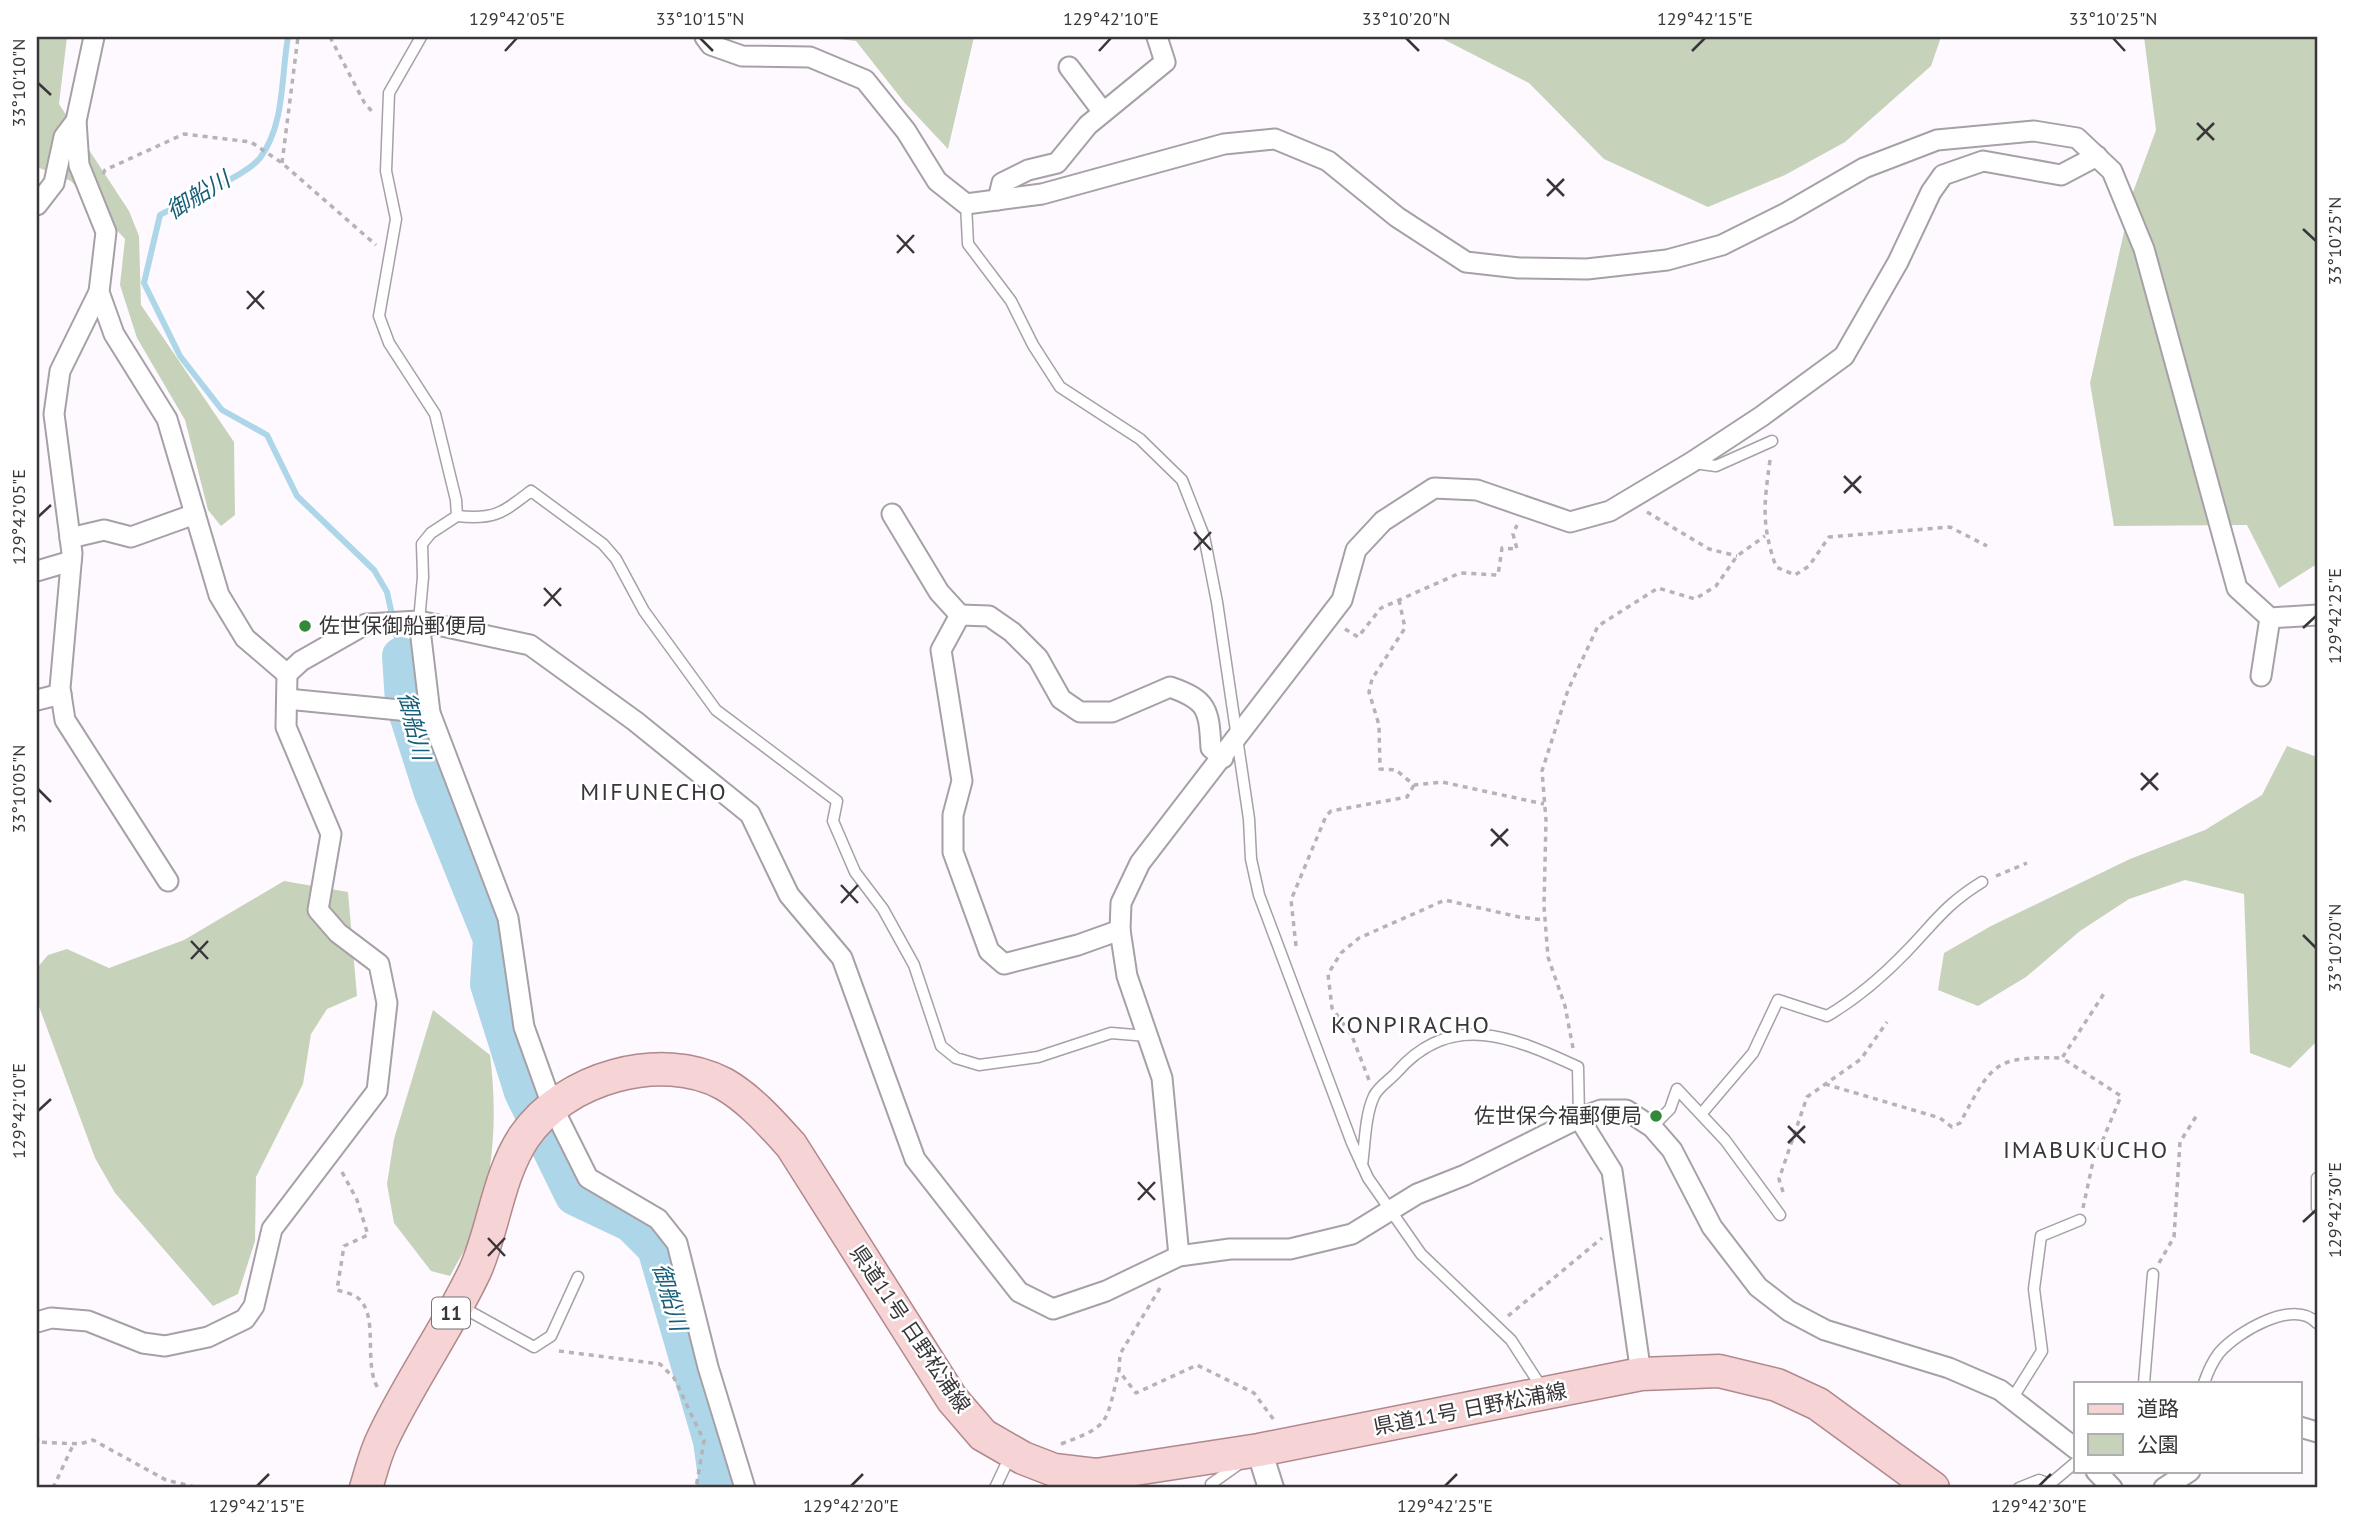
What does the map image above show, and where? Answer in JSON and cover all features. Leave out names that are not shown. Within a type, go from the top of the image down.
[{"type":"main road","name":"県道11号 日野松浦線","points":[[366,1488],[382,1440],[475,1270],[515,1152],[526,1134],[552,1108],[574,1092],[629,1071],[678,1070],[723,1084],[760,1111],[790,1144],[952,1399],[983,1434],[1054,1470],[1096,1475],[1259,1450],[1641,1374],[1719,1371],[1777,1385],[1818,1404],[1933,1488]]},
{"type":"street","points":[[94,37],[76,121],[79,165],[106,232],[99,292],[60,371],[54,414],[71,561],[61,694],[65,720],[167,881]]},
{"type":"street","points":[[705,37],[712,46],[742,56],[810,57],[865,80],[906,131],[937,181],[966,204],[1042,194],[1224,144],[1275,139],[1328,161],[1397,217],[1466,262],[1518,268],[1587,269],[1667,260],[1722,245],[1864,169],[1937,140],[2034,131],[2077,138],[2112,171],[2144,249],[2237,588],[2270,618],[2317,615]]},
{"type":"street","points":[[998,200],[1002,183],[1028,170],[1057,163],[1088,125],[1165,62],[1157,37]]},
{"type":"street","points":[[1069,67],[1103,112]]},
{"type":"street","points":[[37,205],[54,183],[64,137],[76,121]]},
{"type":"street","points":[[1179,1256],[1162,1078],[1127,976],[1120,930],[1121,902],[1140,863],[1342,600],[1356,550],[1383,521],[1434,488],[1477,490],[1570,522],[1609,511],[1692,462],[1844,356],[1898,262],[1931,192],[1944,176],[1983,161],[2061,175],[2097,156]]},
{"type":"street","points":[[99,292],[114,334],[167,419],[219,595],[245,638],[287,674]]},
{"type":"street","points":[[70,538],[104,530],[131,537],[195,514]]},
{"type":"street","points":[[892,514],[939,592],[960,615],[989,616],[1012,632],[1038,658],[1061,699],[1080,712],[1112,712],[1170,687],[1194,696],[1210,716],[1211,748],[1223,758]]},
{"type":"street","points":[[37,571],[71,561]]},
{"type":"street","points":[[960,615],[942,650],[962,781],[953,815],[953,852],[989,951],[1004,964],[1078,946],[1120,930]]},
{"type":"street","points":[[2261,676],[2270,618]]},
{"type":"street","points":[[419,621],[430,713],[508,918],[524,1027],[552,1108],[588,1178],[657,1219],[677,1243],[708,1367],[745,1488]]},
{"type":"street","points":[[37,1322],[51,1318],[88,1321],[142,1343],[166,1346],[208,1337],[245,1319],[254,1306],[272,1229],[377,1091],[387,1003],[379,964],[338,933],[318,910],[331,834],[286,727],[287,674],[301,661],[366,624],[419,621],[530,645],[635,721],[750,814],[789,895],[842,958],[915,1159],[1019,1292],[1053,1309],[1106,1291],[1179,1256],[1230,1249],[1290,1249],[1352,1234],[1418,1194],[1465,1175],[1579,1118],[1601,1110],[1626,1110],[1652,1127],[1672,1150],[1712,1227],[1758,1287],[1789,1311],[1825,1330],[1949,1368],[2000,1390],[2074,1447]]},
{"type":"street","points":[[37,700],[61,694]]},
{"type":"street","points":[[287,699],[430,713]]},
{"type":"street","points":[[1579,1118],[1612,1171],[1641,1374]]},
{"type":"street","points":[[1259,1450],[1271,1488]]},
{"type":"street","points":[[2097,1472],[2112,1488]]},
{"type":"street","points":[[2167,1481],[2188,1472]]},
{"type":"lane","points":[[421,37],[389,93],[386,171],[396,219],[379,316],[389,343],[435,414],[456,499],[457,516]]},
{"type":"lane","points":[[966,204],[968,244],[1011,301],[1033,345],[1060,387],[1140,439],[1182,480],[1204,536],[1238,737],[1249,818],[1251,859],[1259,895],[1362,1166],[1421,1254],[1511,1340],[1546,1394]]},
{"type":"lane","points":[[1692,462],[1716,466],[1772,441]]},
{"type":"lane","points":[[419,621],[423,577],[422,544],[431,533],[457,516],[481,518],[499,515],[531,491],[603,544],[617,559],[644,611],[716,710],[837,801],[833,821],[855,872],[883,909],[914,965],[942,1046],[956,1058],[979,1065],[1038,1057],[1111,1033],[1147,1036]]},
{"type":"lane","points":[[1702,1113],[1753,1053],[1778,1000],[1828,1016],[1847,1004],[1906,952],[1953,900],[1982,882]]},
{"type":"lane","points":[[1362,1166],[1375,1095],[1411,1055],[1437,1040],[1463,1034],[1481,1033],[1549,1053],[1578,1067],[1579,1118]]},
{"type":"lane","points":[[1652,1127],[1670,1109],[1677,1089],[1702,1113],[1780,1215]]},
{"type":"lane","points":[[2317,1178],[2317,1208]]},
{"type":"lane","points":[[2012,1399],[2042,1351],[2034,1289],[2041,1236],[2080,1220]]},
{"type":"lane","points":[[2144,1382],[2153,1273]]},
{"type":"lane","points":[[456,1304],[534,1346],[551,1336],[578,1277]]},
{"type":"lane","points":[[2205,1382],[2219,1354],[2240,1336],[2262,1324],[2280,1315],[2300,1314],[2317,1323]]},
{"type":"lane","points":[[1211,1484],[1259,1450]]},
{"type":"lane","points":[[995,1488],[1018,1454]]},
{"type":"lane","points":[[2019,1488],[2039,1480],[2050,1484],[2074,1464]]},
{"type":"path","points":[[282,163],[298,37]]},
{"type":"path","points":[[330,37],[364,102],[386,129]]},
{"type":"path","points":[[95,207],[105,170],[184,134],[251,142],[282,163],[389,257]]},
{"type":"path","points":[[1772,441],[1763,516],[1765,536],[1776,567],[1796,575],[1809,566],[1829,537],[1950,527],[1987,546]]},
{"type":"path","points":[[1627,500],[1709,549],[1737,556]]},
{"type":"path","points":[[1342,627],[1357,636],[1381,608],[1460,573],[1498,575],[1502,548],[1517,549],[1513,534],[1518,523]]},
{"type":"path","points":[[1578,1067],[1565,1006],[1548,957],[1545,920],[1542,771],[1567,690],[1598,625],[1658,588],[1695,599],[1716,586],[1737,556],[1765,536]]},
{"type":"path","points":[[1399,600],[1405,628],[1372,679],[1370,692],[1379,725],[1380,769],[1396,770],[1414,785],[1442,782],[1544,804]]},
{"type":"path","points":[[1297,954],[1291,900],[1326,816],[1331,810],[1407,797],[1414,785]]},
{"type":"path","points":[[1982,882],[2026,863]]},
{"type":"path","points":[[1375,1095],[1352,1036],[1332,1008],[1328,974],[1341,953],[1359,938],[1445,900],[1519,917],[1545,920]]},
{"type":"path","points":[[2062,1058],[2105,992]]},
{"type":"path","points":[[1780,1215],[1787,1211],[1779,1179],[1807,1097],[1861,1059],[1887,1021]]},
{"type":"path","points":[[1825,1084],[1940,1118],[1952,1127],[1960,1123],[1986,1075],[1997,1066],[2021,1057],[2062,1058],[2121,1096],[2092,1166],[2080,1220]]},
{"type":"path","points":[[2153,1273],[2174,1237],[2180,1142],[2197,1115]]},
{"type":"path","points":[[331,1151],[357,1200],[368,1235],[344,1246],[337,1290],[358,1298],[368,1314],[371,1369],[376,1386],[397,1412]]},
{"type":"path","points":[[1496,1326],[1620,1224]]},
{"type":"path","points":[[1018,1454],[1094,1432],[1106,1421],[1119,1371],[1120,1354],[1179,1256]]},
{"type":"path","points":[[543,1340],[554,1350],[660,1364],[674,1378],[704,1441],[696,1488]]},
{"type":"path","points":[[1119,1371],[1136,1393],[1197,1364],[1254,1394],[1293,1443]]},
{"type":"path","points":[[37,1436],[38,1443],[93,1440],[166,1480],[199,1488]]},
{"type":"path","points":[[53,1488],[74,1443]]},
{"type":"green space","points":[[37,37],[67,37],[59,104],[129,211],[139,236],[141,305],[234,442],[235,515],[221,526],[208,510],[185,420],[137,338],[120,285],[125,239],[71,181],[37,167]]},
{"type":"green space","points":[[821,37],[974,37],[948,149],[904,102],[856,41]]},
{"type":"green space","points":[[1439,37],[1941,37],[1931,66],[1845,142],[1785,175],[1708,207],[1604,159],[1529,83]]},
{"type":"green space","points":[[2144,37],[2317,37],[2317,564],[2279,588],[2247,525],[2114,526],[2090,383],[2133,192],[2156,130]]},
{"type":"green space","points":[[2287,746],[2317,757],[2317,1041],[2290,1068],[2250,1053],[2244,894],[2185,880],[2129,899],[2080,931],[2026,977],[1978,1006],[1938,990],[1944,953],[1991,926],[2130,859],[2205,830],[2262,795]]},
{"type":"green space","points":[[284,881],[348,892],[357,996],[327,1009],[311,1034],[303,1084],[256,1177],[255,1241],[238,1294],[213,1306],[115,1193],[95,1158],[37,1001],[37,968],[48,955],[67,949],[109,968],[184,940]]},
{"type":"green space","points":[[433,1010],[490,1055],[492,1076],[494,1118],[488,1181],[474,1229],[450,1276],[431,1271],[394,1223],[387,1184],[394,1139]]},
{"type":"waterway","name":"御船川","points":[[288,37],[281,100],[268,145],[260,158],[241,173],[160,215],[144,283],[180,356],[222,410],[267,435],[297,496],[374,570],[387,592],[401,656]]},
{"type":"waterway","name":"御船川","points":[[401,656],[404,702],[433,793],[492,939],[489,984],[523,1092],[574,1196],[631,1223],[656,1248],[712,1441],[717,1477],[715,1488]]},
{"type":"place","name":"佐世保御船郵便局","points":[[305,626]]},
{"type":"place","name":"佐世保今福郵便局","points":[[1656,1116]]},
{"type":"district","name":"MIFUNECHO","points":[[654,792]]},
{"type":"district","name":"KONPIRACHO","points":[[1411,1025]]},
{"type":"district","name":"IMABUKUCHO","points":[[2086,1150]]}]
